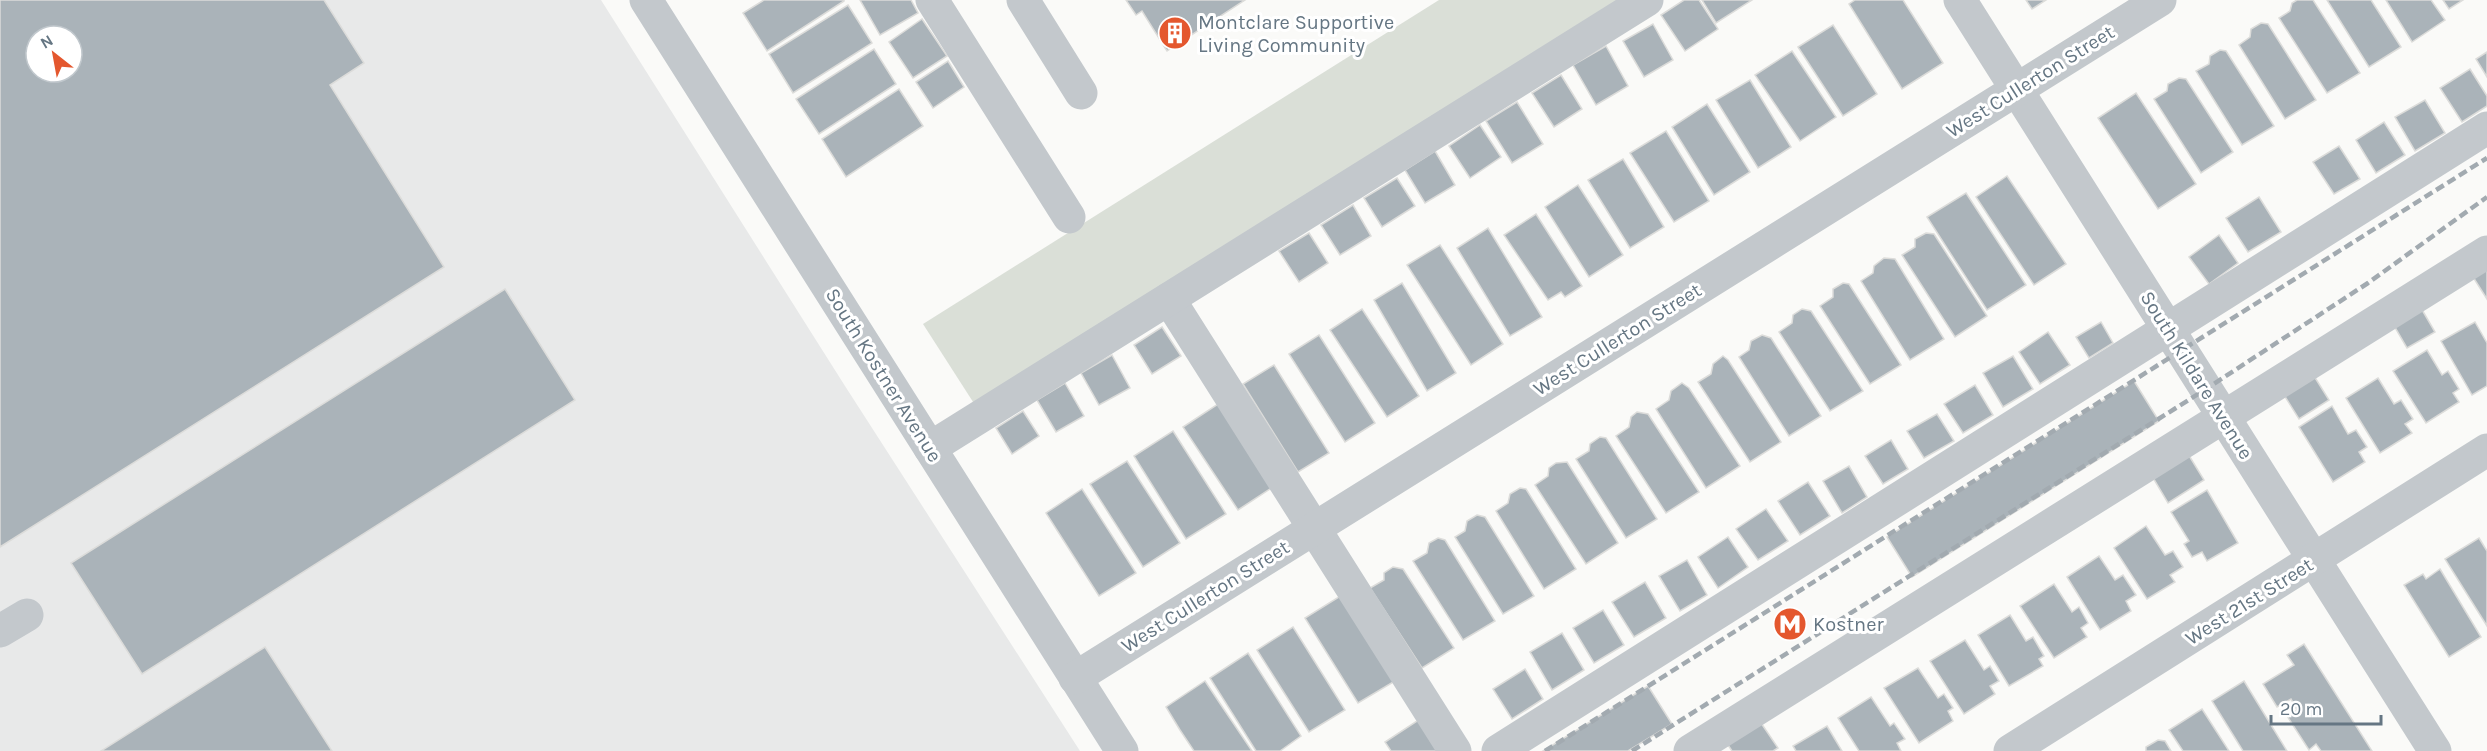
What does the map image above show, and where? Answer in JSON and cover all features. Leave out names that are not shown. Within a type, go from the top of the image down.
[{"type":"street","name":"South Kostner Avenue","points":[[646,0],[1122,751]]},
{"type":"street","points":[[932,0],[1069,217]]},
{"type":"street","points":[[1023,0],[1081,93]]},
{"type":"street","points":[[930,448],[1647,0]]},
{"type":"street","name":"South Kildare Avenue","points":[[1960,0],[2435,751]]},
{"type":"street","name":"West Cullerton Street","points":[[1075,678],[2160,0]]},
{"type":"street","points":[[1498,751],[2487,128]]},
{"type":"street","points":[[1690,751],[2487,252]]},
{"type":"street","points":[[1169,299],[1455,751]]},
{"type":"street","name":"West 21st Street","points":[[2010,751],[2487,450]]},
{"type":"shaded area","points":[[0,0],[601,0],[845,386],[1080,751],[0,751]]},
{"type":"shaded area","points":[[1439,0],[1624,0],[975,405],[923,324]]},
{"type":"building","points":[[0,0],[324,0],[364,63],[330,85],[444,267],[0,547]]},
{"type":"building","points":[[764,0],[844,1],[767,51],[743,13]]},
{"type":"building","points":[[860,0],[911,0],[918,13],[880,35]]},
{"type":"building","name":"Montclare Supportive Living Community","points":[[1126,0],[1245,0],[1167,51],[1142,11],[1136,15]]},
{"type":"building","points":[[1684,0],[1699,0],[1718,29],[1685,51],[1661,15]]},
{"type":"building","points":[[1702,0],[1752,0],[1716,23]]},
{"type":"building","points":[[1855,0],[1903,0],[1943,63],[1902,89],[1849,4]]},
{"type":"building","points":[[2026,0],[2046,0],[2032,9]]},
{"type":"building","points":[[2297,0],[2313,0],[2360,73],[2327,93],[2279,18],[2290,11],[2292,3]]},
{"type":"building","points":[[2327,0],[2371,0],[2401,47],[2369,67]]},
{"type":"building","points":[[2386,0],[2431,0],[2445,20],[2412,42]]},
{"type":"building","points":[[2443,0],[2463,0],[2449,9]]},
{"type":"building","points":[[848,5],[872,43],[793,93],[769,54]]},
{"type":"building","points":[[922,19],[947,56],[913,78],[889,42]]},
{"type":"building","points":[[2261,23],[2268,24],[2316,100],[2285,119],[2239,45],[2250,37],[2251,29]]},
{"type":"building","points":[[1653,24],[1673,60],[1644,77],[1623,41]]},
{"type":"building","points":[[1833,25],[1877,94],[1843,116],[1798,47]]},
{"type":"building","points":[[1606,46],[1628,86],[1596,105],[1573,65]]},
{"type":"building","points":[[874,49],[896,84],[819,134],[796,99]]},
{"type":"building","points":[[2220,50],[2226,51],[2274,126],[2242,145],[2196,71],[2209,64],[2210,56]]},
{"type":"building","points":[[1792,51],[1836,117],[1800,141],[1755,75]]},
{"type":"building","points":[[2487,52],[2487,77],[2476,59]]},
{"type":"building","points":[[948,61],[964,87],[933,108],[916,82]]},
{"type":"building","points":[[2470,69],[2487,96],[2487,106],[2462,122],[2440,88]]},
{"type":"building","points":[[1561,75],[1582,109],[1554,127],[1532,93]]},
{"type":"building","points":[[2179,78],[2186,79],[2233,152],[2201,173],[2154,99],[2167,91],[2168,84]]},
{"type":"building","points":[[1750,80],[1791,147],[1758,168],[1716,100]]},
{"type":"building","points":[[899,89],[923,126],[846,177],[822,139]]},
{"type":"building","points":[[2136,93],[2196,184],[2158,209],[2098,118]]},
{"type":"building","points":[[2425,100],[2445,133],[2415,151],[2395,117]]},
{"type":"building","points":[[1517,102],[1543,144],[1512,163],[1486,121]]},
{"type":"building","points":[[1707,104],[1750,172],[1714,195],[1672,127]]},
{"type":"building","points":[[2384,122],[2405,155],[2376,173],[2356,140]]},
{"type":"building","points":[[1480,125],[1501,157],[1470,178],[1449,146]]},
{"type":"building","points":[[1666,131],[1709,201],[1674,222],[1630,153]]},
{"type":"building","points":[[2339,146],[2360,179],[2334,194],[2313,162]]},
{"type":"building","points":[[1435,151],[1455,185],[1425,203],[1405,170]]},
{"type":"building","points":[[1623,159],[1664,227],[1630,248],[1588,180]]},
{"type":"building","points":[[2007,176],[2066,264],[2034,285],[1976,197]]},
{"type":"building","points":[[1397,178],[1415,206],[1382,227],[1364,198]]},
{"type":"building","points":[[1578,185],[1623,255],[1589,277],[1545,207]]},
{"type":"building","points":[[1966,193],[2026,285],[1987,310],[1927,217]]},
{"type":"building","points":[[2259,197],[2281,232],[2248,252],[2226,218]]},
{"type":"building","points":[[1353,205],[1371,236],[1340,255],[1321,225]]},
{"type":"building","points":[[1536,214],[1582,286],[1565,297],[1561,292],[1548,300],[1504,235]]},
{"type":"building","points":[[1488,228],[1542,317],[1510,336],[1457,248]]},
{"type":"building","points":[[1309,233],[1328,263],[1299,282],[1279,251]]},
{"type":"building","points":[[1926,233],[1934,234],[1987,316],[1955,337],[1902,255],[1915,247],[1915,239]]},
{"type":"building","points":[[2219,235],[2238,263],[2209,284],[2189,257]]},
{"type":"building","points":[[1440,245],[1503,344],[1471,365],[1407,265]]},
{"type":"building","points":[[1884,258],[1895,259],[1944,339],[1910,360],[1861,281],[1873,273],[1874,266]]},
{"type":"building","points":[[2487,269],[2487,299],[2473,277]]},
{"type":"building","points":[[1402,283],[1456,373],[1427,391],[1374,300]]},
{"type":"building","points":[[1843,283],[1849,284],[1901,365],[1870,384],[1820,306],[1833,297],[1833,289]]},
{"type":"building","points":[[505,289],[575,400],[142,674],[71,563]]},
{"type":"building","points":[[2421,308],[2435,332],[2407,348],[2393,324]]},
{"type":"building","points":[[1362,309],[1419,396],[1387,417],[1330,330]]},
{"type":"building","points":[[1802,309],[1811,311],[1863,391],[1830,411],[1779,332],[1792,323],[1793,315]]},
{"type":"building","points":[[2101,322],[2113,343],[2089,358],[2076,337]]},
{"type":"building","points":[[2475,322],[2487,343],[2487,386],[2472,395],[2441,341]]},
{"type":"building","points":[[1162,327],[1181,356],[1152,374],[1134,345]]},
{"type":"building","points":[[2048,332],[2070,365],[2040,384],[2019,352]]},
{"type":"building","points":[[1319,335],[1375,423],[1345,442],[1289,354]]},
{"type":"building","points":[[1762,335],[1771,338],[1821,416],[1789,436],[1739,357],[1749,350],[1751,341]]},
{"type":"building","points":[[2427,350],[2442,375],[2448,371],[2459,389],[2453,393],[2459,402],[2426,423],[2393,371]]},
{"type":"building","points":[[1112,355],[1130,388],[1099,405],[1081,373]]},
{"type":"building","points":[[1723,356],[1728,360],[1781,442],[1750,462],[1698,382],[1711,374],[1713,364]]},
{"type":"building","points":[[2013,356],[2033,389],[2003,407],[1983,373]]},
{"type":"building","points":[[1274,365],[1329,453],[1298,472],[1243,384]]},
{"type":"building","points":[[2314,376],[2329,400],[2299,419],[2284,395]]},
{"type":"building","points":[[2378,378],[2394,404],[2401,400],[2413,419],[2405,424],[2412,433],[2380,453],[2346,398]]},
{"type":"building","points":[[2134,381],[2159,421],[1912,577],[1887,537]]},
{"type":"building","points":[[1065,383],[1084,416],[1056,432],[1037,400]]},
{"type":"building","points":[[1682,383],[1689,388],[1740,466],[1706,488],[1656,409],[1669,400],[1671,391]]},
{"type":"building","points":[[1975,385],[1993,415],[1963,433],[1944,404]]},
{"type":"building","points":[[1218,404],[1273,487],[1238,510],[1183,427]]},
{"type":"building","points":[[2332,406],[2348,434],[2356,430],[2367,447],[2359,452],[2365,462],[2333,482],[2299,427]]},
{"type":"building","points":[[1023,411],[1039,436],[1012,454],[996,428]]},
{"type":"building","points":[[1637,412],[1648,414],[1699,492],[1666,513],[1616,436],[1629,427],[1631,417]]},
{"type":"building","points":[[1937,414],[1954,441],[1924,458],[1907,431]]},
{"type":"building","points":[[1173,431],[1226,514],[1186,539],[1134,456]]},
{"type":"building","points":[[1600,437],[1606,438],[1657,519],[1626,538],[1576,459],[1589,451],[1590,444]]},
{"type":"building","points":[[1891,440],[1908,469],[1883,484],[1865,456]]},
{"type":"building","points":[[2185,449],[2204,480],[2168,503],[2149,471]]},
{"type":"building","points":[[1127,461],[1180,543],[1143,567],[1090,484]]},
{"type":"building","points":[[1567,462],[1618,543],[1586,564],[1535,485],[1548,476],[1549,468],[1556,463]]},
{"type":"building","points":[[1849,466],[1867,497],[1842,513],[1823,481]]},
{"type":"building","points":[[1808,482],[1830,516],[1800,535],[1778,501]]},
{"type":"building","points":[[1520,488],[1526,489],[1576,569],[1544,589],[1496,511],[1508,503],[1510,494]]},
{"type":"building","points":[[1082,489],[1136,573],[1099,596],[1046,513]]},
{"type":"building","points":[[2207,490],[2238,543],[2207,561],[2202,552],[2192,557],[2184,544],[2189,541],[2171,512]]},
{"type":"building","points":[[1766,509],[1788,541],[1758,560],[1736,529]]},
{"type":"building","points":[[1477,515],[1485,517],[1534,596],[1503,614],[1455,537],[1465,531],[1467,521]]},
{"type":"building","points":[[2146,526],[2165,555],[2173,551],[2183,567],[2170,575],[2175,582],[2147,599],[2114,548]]},
{"type":"building","points":[[1728,537],[1748,567],[1718,588],[1698,557]]},
{"type":"building","points":[[1438,538],[1445,540],[1495,621],[1463,640],[1413,561],[1427,553],[1429,543]]},
{"type":"building","points":[[2479,538],[2487,551],[2487,626],[2445,559]]},
{"type":"building","points":[[2099,556],[2115,580],[2123,575],[2136,595],[2126,601],[2131,611],[2100,630],[2067,577]]},
{"type":"building","points":[[1687,560],[1707,595],[1680,611],[1659,576]]},
{"type":"building","points":[[1393,567],[1403,569],[1454,648],[1422,668],[1370,588],[1384,580],[1384,573]]},
{"type":"building","points":[[2440,569],[2481,637],[2449,657],[2404,585],[2423,574],[2426,579]]},
{"type":"building","points":[[1645,582],[1666,618],[1634,637],[1612,602]]},
{"type":"building","points":[[2054,584],[2072,612],[2079,607],[2088,623],[2081,628],[2087,637],[2054,658],[2020,606]]},
{"type":"building","points":[[1342,595],[1395,681],[1358,703],[1305,618]]},
{"type":"building","points":[[1603,610],[1624,645],[1594,663],[1573,628]]},
{"type":"building","points":[[2010,615],[2026,641],[2033,637],[2044,656],[2039,659],[2043,666],[2009,686],[1978,635]]},
{"type":"building","points":[[1293,627],[1345,710],[1309,732],[1257,650]]},
{"type":"building","points":[[1562,633],[1584,670],[1552,690],[1530,652]]},
{"type":"building","points":[[1965,640],[1984,670],[1990,666],[1999,681],[1990,686],[1995,694],[1964,714],[1930,661]]},
{"type":"building","points":[[2304,644],[2372,751],[2321,751],[2316,744],[2309,750],[2287,716],[2297,710],[2291,699],[2277,707],[2263,684],[2294,665],[2287,655]]},
{"type":"building","points":[[265,647],[332,751],[101,751]]},
{"type":"building","points":[[1248,653],[1301,736],[1280,751],[1256,751],[1210,678]]},
{"type":"building","points":[[1918,668],[1938,698],[1944,694],[1953,708],[1948,711],[1953,721],[1919,743],[1884,688]]},
{"type":"building","points":[[1525,669],[1543,699],[1512,719],[1493,689]]},
{"type":"building","points":[[1205,681],[1252,751],[1194,751],[1166,707]]},
{"type":"building","points":[[2244,681],[2287,751],[2243,751],[2212,701]]},
{"type":"building","points":[[1648,686],[1672,724],[1628,751],[1543,751]]},
{"type":"building","points":[[1871,697],[1890,726],[1894,723],[1905,739],[1897,743],[1901,751],[1859,751],[1838,718]]},
{"type":"building","points":[[2202,709],[2229,751],[2183,751],[2169,730]]},
{"type":"building","points":[[1420,719],[1441,751],[1391,751],[1385,742]]},
{"type":"building","points":[[1759,720],[1778,748],[1773,751],[1732,751],[1726,742]]},
{"type":"building","points":[[1827,726],[1842,751],[1796,751],[1793,746]]},
{"type":"building","points":[[2158,740],[2165,741],[2171,751],[2146,751],[2146,747]]},
{"type":"railway","points":[[1545,751],[2487,158]]},
{"type":"railway","points":[[1632,751],[2206,389],[2368,283],[2487,197]]},
{"type":"place","name":"Montclare Supportive Living Community","points":[[1175,33]]},
{"type":"place","name":"Kostner","points":[[1790,624]]}]
